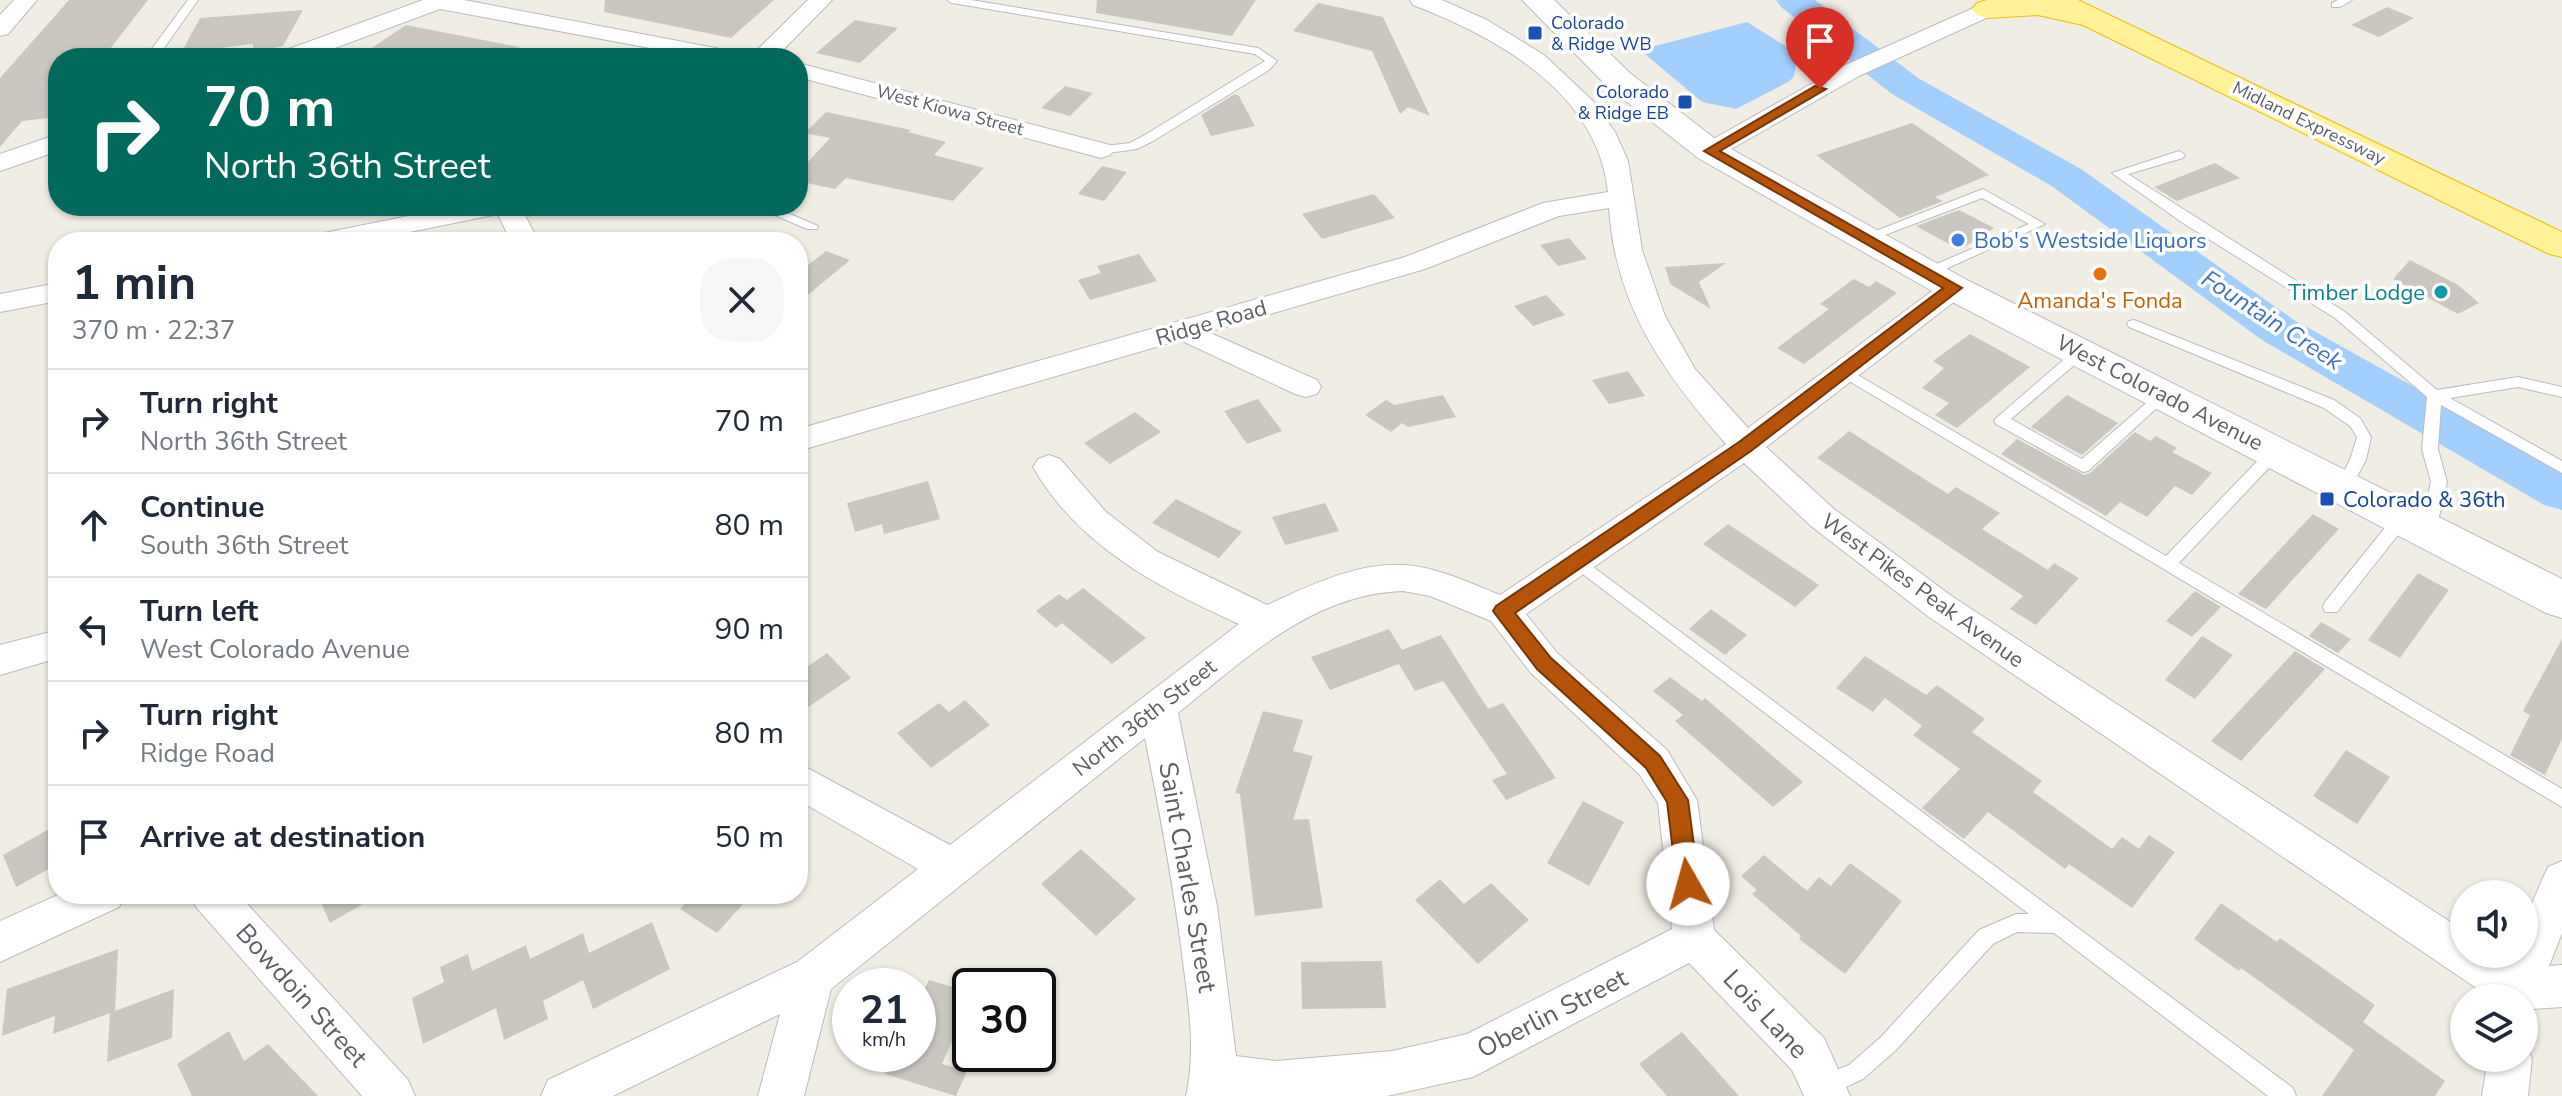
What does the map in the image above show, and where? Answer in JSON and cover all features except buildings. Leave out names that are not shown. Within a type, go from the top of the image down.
[{"type":"highway","name":"Midland Expressway","points":[[2055,0],[2130,14],[2562,221]]},
{"type":"highway","points":[[1994,4],[2094,6]]},
{"type":"highway","name":"Midland Expressway","points":[[2094,6],[2562,246]]},
{"type":"main road","name":"West Colorado Avenue","points":[[1537,0],[1620,81],[1710,151],[1941,281],[2562,600]]},
{"type":"street","points":[[0,29],[26,0]]},
{"type":"street","points":[[772,48],[821,0]]},
{"type":"street","name":"West Pikes Peak Avenue","points":[[1421,0],[1496,33],[1547,70],[1595,121],[1615,161],[1634,274],[1661,337],[1677,366],[1745,447],[1859,550],[2501,984]]},
{"type":"street","points":[[312,48],[441,1],[690,48]]},
{"type":"street","points":[[1710,151],[1851,71],[1994,4]]},
{"type":"street","points":[[344,36],[358,12]]},
{"type":"street","name":"West Kiowa Street","points":[[808,73],[1101,150]]},
{"type":"street","points":[[0,163],[48,146]]},
{"type":"street","name":"Ridge Road","points":[[808,437],[1415,263],[1553,209],[1621,198]]},
{"type":"street","points":[[369,232],[448,216]]},
{"type":"street","points":[[1694,939],[1677,800],[1653,762],[1544,663],[1503,611],[1745,447],[1844,372],[1941,281]]},
{"type":"street","points":[[0,303],[48,294]]},
{"type":"street","points":[[1185,330],[1198,339],[1306,387]]},
{"type":"street","points":[[1049,467],[1070,499],[1146,564],[1190,588],[1268,621]]},
{"type":"street","name":"North 36th Street","points":[[564,1096],[812,977],[1268,621],[1337,591],[1403,578],[1503,611]]},
{"type":"street","points":[[0,660],[48,647]]},
{"type":"street","name":"Saint Charles Street","points":[[1158,707],[1195,884],[1211,1013],[1211,1086]]},
{"type":"street","points":[[808,786],[951,867]]},
{"type":"street","points":[[2520,984],[2562,880]]},
{"type":"street","points":[[0,942],[82,904]]},
{"type":"street","name":"Bowdoin Street","points":[[220,904],[392,1096]]},
{"type":"street","name":"Oberlin Street","points":[[1211,1086],[1276,1084],[1392,1073],[1417,1082],[1694,939]]},
{"type":"street","name":"Lois Lane","points":[[1694,939],[1808,1054],[1825,1091]]},
{"type":"street","points":[[781,1096],[812,977]]},
{"type":"street","points":[[2538,990],[2562,986]]},
{"type":"street","points":[[2505,1096],[2508,1072]]},
{"type":"lane","points":[[158,48],[193,0]]},
{"type":"lane","points":[[952,0],[1258,51],[1271,61],[1265,68],[1149,138],[1133,146],[1101,150]]},
{"type":"lane","points":[[2179,155],[2118,173],[2340,315],[2433,401],[2562,468]]},
{"type":"lane","points":[[1864,238],[1983,193],[2039,224],[1941,281]]},
{"type":"lane","points":[[786,216],[812,226]]},
{"type":"lane","points":[[2134,324],[2329,404],[2355,422],[2364,437],[2358,460],[2344,487]]},
{"type":"lane","points":[[2081,352],[2001,420],[2083,467],[2165,394]]},
{"type":"lane","points":[[1844,372],[2562,799]]},
{"type":"lane","points":[[2433,401],[2518,382],[2562,392]]},
{"type":"lane","points":[[2331,607],[2415,524],[2439,482],[2430,449],[2433,401]]},
{"type":"lane","points":[[2168,564],[2276,451]]},
{"type":"lane","points":[[1577,561],[2285,1096]]},
{"type":"lane","points":[[1825,1091],[1856,1072],[1888,1044],[1986,937],[2016,923],[2057,924]]},
{"type":"water","points":[[1747,22],[1806,59],[1796,64],[1794,77],[1788,82],[1736,109],[1702,102],[1640,50]]},
{"type":"waterway","name":"Fountain Creek","points":[[1793,0],[1905,86],[2067,178],[2278,330],[2562,492]]},
{"type":"place","name":"Colorado & Ridge WB","points":[[1535,33]]},
{"type":"place","name":"Colorado & Ridge EB","points":[[1685,102]]},
{"type":"place","name":"Bob's Westside Liquors","points":[[1958,240]]},
{"type":"place","name":"Amanda's Fonda","points":[[2100,274]]},
{"type":"place","name":"Timber Lodge","points":[[2441,292]]},
{"type":"place","name":"Colorado & 36th","points":[[2327,499]]},
{"type":"route","points":[[1688,884],[1677,800],[1653,762],[1544,663],[1503,611],[1745,447],[1954,288],[1710,151],[1820,89]]}]
